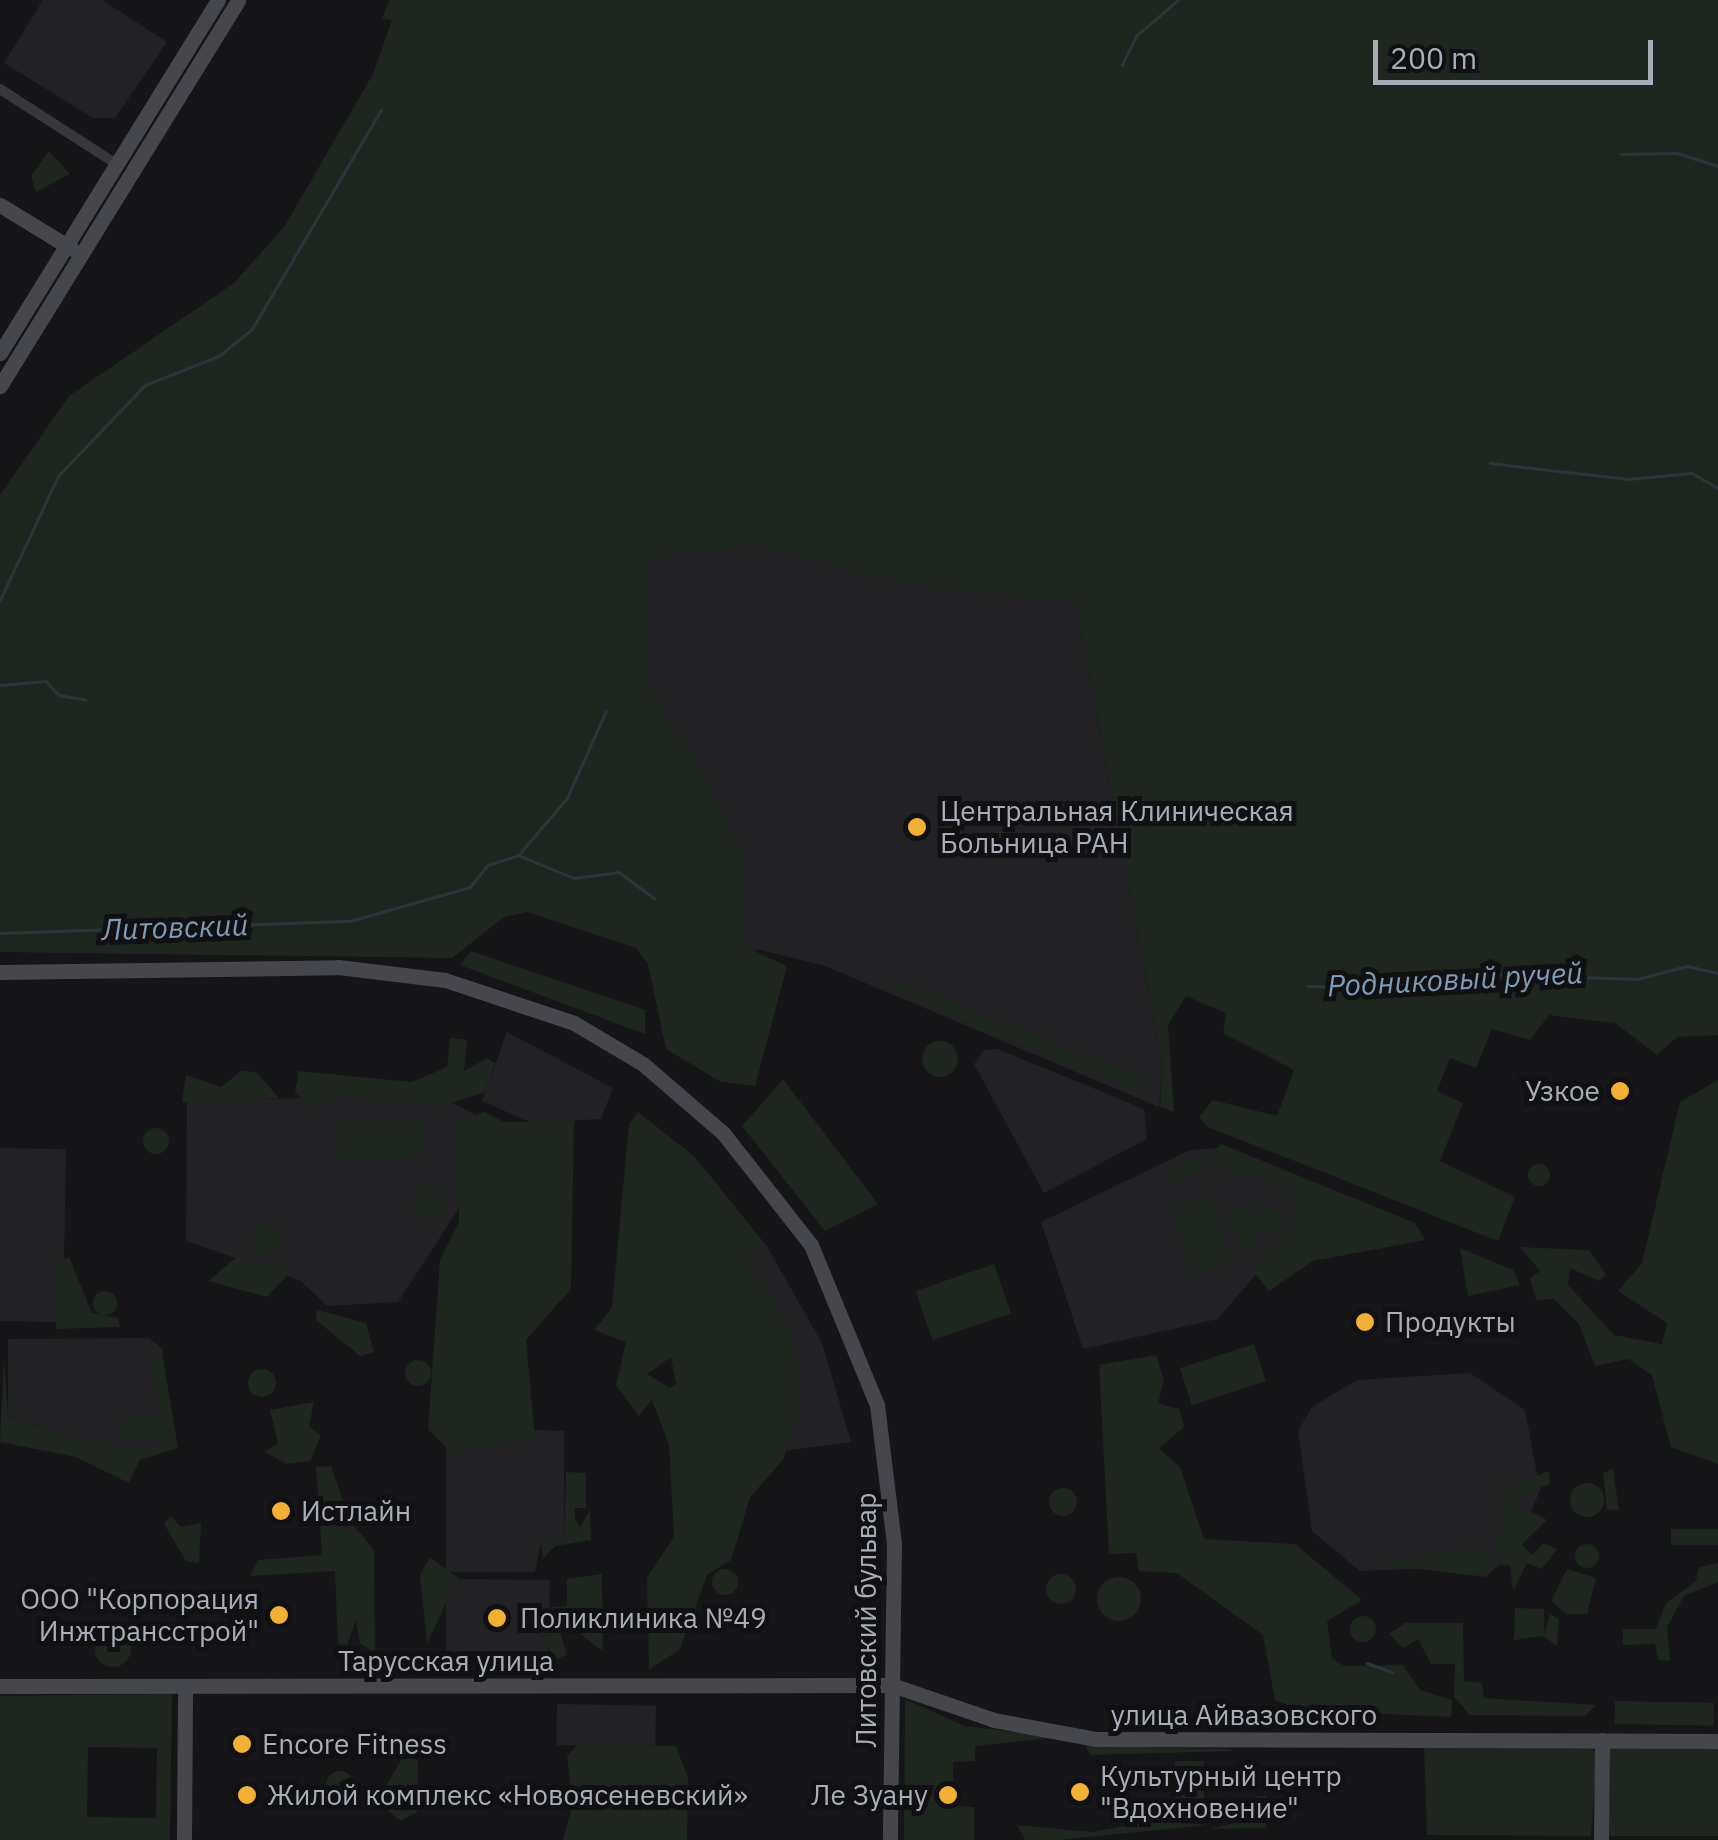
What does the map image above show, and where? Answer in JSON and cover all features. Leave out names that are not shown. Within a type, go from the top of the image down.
[{"type":"main road","points":[[0,386],[118,166],[218,0]]},
{"type":"main road","points":[[0,353],[238,0]]},
{"type":"main road","points":[[0,205],[73,250]]},
{"type":"main road","name":"Литовский бульвар","points":[[0,972],[382,968],[532,1004],[643,1064],[764,1182],[811,1245],[850,1326],[890,1472],[890,1840]]},
{"type":"main road","name":"Тарусская улица","points":[[0,1686],[892,1685]]},
{"type":"main road","name":"улица Айвазовского","points":[[892,1685],[994,1720],[1096,1739],[1718,1740]]},
{"type":"main road","points":[[184,1840],[185,1686]]},
{"type":"main road","points":[[1601,1840],[1602,1740]]},
{"type":"street","points":[[0,89],[118,166]]},
{"type":"shaded area","points":[[43,0],[102,0],[167,42],[115,118],[93,118],[4,63]]},
{"type":"shaded area","points":[[390,0],[1718,0],[1718,1035],[1677,1037],[1657,1055],[1615,1023],[1549,1015],[1530,1040],[1492,1029],[1476,1068],[1450,1058],[1437,1091],[1463,1103],[1440,1161],[1515,1197],[1498,1241],[1208,1127],[1199,1117],[1213,1100],[1277,1116],[1294,1070],[1223,1033],[1226,1013],[1186,996],[1168,1025],[1174,1112],[1160,1106],[1163,1069],[1076,603],[905,584],[757,546],[649,557],[647,682],[708,780],[746,864],[741,945],[787,966],[755,1086],[721,1082],[666,1049],[648,964],[636,948],[527,912],[504,917],[452,958],[0,952],[0,495],[69,396],[234,283],[284,227],[373,74],[392,20],[382,18]]},
{"type":"shaded area","points":[[49,151],[70,174],[36,192],[31,176]]},
{"type":"shaded area","name":"Центральная Клиническая Больница РАН","points":[[707,536],[1076,603],[1163,1069],[1159,1107],[825,966],[756,949],[721,1082],[696,1067],[642,685],[647,544]]},
{"type":"shaded area","points":[[471,951],[645,1010],[645,1034],[460,965]]},
{"type":"shaded area","points":[[877,985],[910,986],[1145,1078],[1147,1096]]},
{"type":"shaded area","points":[[507,1032],[613,1088],[601,1119],[532,1123],[482,1101]]},
{"type":"shaded area","points":[[450,1038],[467,1040],[464,1071],[487,1058],[495,1063],[485,1092],[445,1105],[343,1097],[310,1106],[295,1093],[299,1071],[412,1082],[447,1067]]},
{"type":"shaded area","points":[[940,1041],[953,1046],[958,1059],[953,1072],[940,1077],[927,1072],[922,1059],[927,1046]]},
{"type":"shaded area","points":[[998,1049],[1144,1109],[1147,1139],[1044,1193],[974,1064],[984,1050]]},
{"type":"shaded area","points":[[241,1071],[256,1072],[279,1098],[182,1102],[186,1075],[221,1087]]},
{"type":"shaded area","points":[[783,1079],[878,1204],[825,1231],[742,1126]]},
{"type":"shaded area","points":[[1718,1080],[1718,1464],[1671,1447],[1652,1375],[1628,1359],[1595,1366],[1579,1324],[1554,1299],[1536,1300],[1530,1278],[1540,1271],[1520,1247],[1589,1250],[1606,1275],[1599,1281],[1570,1268],[1568,1285],[1614,1335],[1662,1344],[1667,1323],[1618,1291],[1642,1263],[1680,1102]]},
{"type":"shaded area","points":[[437,1096],[481,1117],[484,1170],[398,1302],[327,1306],[301,1281],[186,1241],[187,1100]]},
{"type":"shaded area","points":[[485,1112],[504,1122],[574,1121],[571,1289],[526,1340],[535,1438],[451,1453],[428,1429],[440,1260],[459,1222],[457,1122]]},
{"type":"shaded area","points":[[638,1112],[694,1156],[766,1245],[747,1259],[793,1338],[799,1409],[783,1460],[750,1497],[731,1560],[707,1575],[680,1649],[649,1670],[647,1577],[674,1537],[669,1445],[652,1400],[639,1416],[616,1385],[626,1342],[594,1330],[612,1308],[629,1124]],"holes":[[[671,1357],[676,1384],[670,1388],[647,1374]]]},
{"type":"shaded area","points":[[340,1121],[423,1121],[423,1160],[340,1160]]},
{"type":"shaded area","points":[[156,1128],[165,1132],[169,1141],[165,1150],[156,1154],[147,1150],[143,1141],[147,1132]]},
{"type":"shaded area","points":[[1221,1144],[1415,1223],[1425,1240],[1313,1261],[1269,1291],[1252,1270],[1292,1229],[1292,1192],[1246,1171],[1234,1177],[1214,1152]]},
{"type":"shaded area","points":[[0,1148],[66,1149],[63,1322],[0,1321]]},
{"type":"shaded area","points":[[1221,1148],[1306,1189],[1308,1213],[1218,1319],[1083,1349],[1041,1222],[1190,1150]]},
{"type":"shaded area","points":[[1209,1155],[1214,1169],[1173,1184],[1168,1170]]},
{"type":"shaded area","points":[[1539,1164],[1547,1167],[1547,1183],[1539,1186],[1531,1183],[1528,1175],[1531,1167]]},
{"type":"shaded area","points":[[431,1186],[443,1191],[448,1203],[443,1215],[431,1220],[419,1215],[414,1203],[419,1191]]},
{"type":"shaded area","points":[[1211,1195],[1233,1263],[1193,1276],[1171,1208]]},
{"type":"shaded area","points":[[1266,1204],[1277,1208],[1281,1219],[1277,1230],[1266,1234],[1255,1230],[1251,1219],[1255,1208]]},
{"type":"shaded area","points":[[1246,1206],[1259,1246],[1241,1252],[1228,1212]]},
{"type":"shaded area","points":[[268,1224],[280,1228],[284,1240],[280,1252],[268,1256],[256,1252],[252,1240],[256,1228]]},
{"type":"shaded area","points":[[766,1245],[822,1343],[851,1442],[783,1451],[798,1409],[789,1340],[746,1259]]},
{"type":"shaded area","points":[[1460,1248],[1513,1270],[1520,1285],[1468,1296]]},
{"type":"shaded area","points":[[69,1257],[92,1313],[118,1318],[120,1327],[56,1329],[54,1264]]},
{"type":"shaded area","points":[[237,1257],[284,1267],[286,1277],[267,1297],[208,1281]]},
{"type":"shaded area","points":[[994,1264],[1011,1313],[932,1340],[916,1291]]},
{"type":"shaded area","points":[[105,1291],[117,1303],[105,1315],[93,1303]]},
{"type":"shaded area","points":[[317,1310],[366,1323],[374,1352],[360,1356],[316,1320]]},
{"type":"shaded area","points":[[149,1338],[163,1349],[160,1452],[66,1438],[8,1416],[8,1339]]},
{"type":"shaded area","points":[[1254,1344],[1266,1381],[1192,1405],[1180,1368]]},
{"type":"shaded area","points":[[161,1347],[178,1448],[140,1460],[129,1483],[76,1457],[0,1442],[4,1358],[8,1416],[66,1438],[155,1450],[160,1440],[121,1440],[120,1419],[159,1418],[152,1355]]},
{"type":"shaded area","points":[[1156,1355],[1164,1381],[1158,1403],[1179,1409],[1184,1427],[1159,1448],[1180,1467],[1204,1539],[1295,1544],[1362,1600],[1327,1621],[1332,1658],[1344,1666],[1403,1665],[1420,1690],[1452,1700],[1451,1717],[1302,1710],[1275,1700],[1263,1635],[1177,1573],[1139,1571],[1136,1553],[1109,1554],[1099,1365]]},
{"type":"shaded area","points":[[418,1360],[428,1363],[428,1383],[418,1386],[408,1383],[405,1373],[408,1363]]},
{"type":"shaded area","points":[[262,1369],[272,1373],[276,1383],[272,1393],[262,1397],[252,1393],[248,1383],[252,1373]]},
{"type":"shaded area","points":[[1470,1373],[1525,1410],[1540,1490],[1510,1565],[1360,1571],[1312,1531],[1298,1431],[1312,1407],[1357,1380]]},
{"type":"shaded area","points":[[314,1402],[309,1426],[321,1436],[310,1461],[287,1464],[265,1452],[278,1443],[270,1410]]},
{"type":"shaded area","points":[[446,1427],[564,1431],[564,1543],[541,1543],[535,1572],[446,1572]]},
{"type":"shaded area","points":[[331,1466],[350,1521],[374,1550],[375,1652],[360,1644],[356,1620],[347,1645],[338,1644],[335,1571],[250,1576],[258,1560],[322,1555],[316,1467]]},
{"type":"shaded area","points":[[1613,1469],[1619,1511],[1607,1509],[1603,1473]]},
{"type":"shaded area","points":[[1549,1471],[1550,1484],[1509,1500],[1547,1520],[1522,1544],[1532,1555],[1543,1543],[1557,1549],[1542,1569],[1527,1563],[1513,1591],[1510,1566],[1489,1538],[1504,1533],[1498,1480],[1511,1486]]},
{"type":"shaded area","points":[[566,1472],[586,1473],[586,1508],[575,1508],[575,1518],[580,1527],[590,1510],[591,1540],[555,1546],[543,1559],[541,1543],[564,1543]]},
{"type":"shaded area","points":[[1587,1483],[1599,1488],[1604,1500],[1599,1512],[1587,1517],[1575,1512],[1570,1500],[1575,1488]]},
{"type":"shaded area","points":[[1063,1488],[1073,1492],[1077,1502],[1073,1512],[1063,1516],[1053,1512],[1049,1502],[1053,1492]]},
{"type":"shaded area","points":[[171,1516],[181,1527],[201,1523],[199,1563],[186,1561],[164,1524]]},
{"type":"shaded area","points":[[1671,1529],[1718,1529],[1718,1545],[1671,1545]]},
{"type":"shaded area","points":[[1587,1544],[1596,1547],[1596,1565],[1587,1568],[1578,1565],[1575,1556],[1578,1547]]},
{"type":"shaded area","points":[[1482,1546],[1498,1566],[1486,1577],[1371,1563]]},
{"type":"shaded area","points":[[430,1557],[458,1578],[427,1644],[420,1575]]},
{"type":"shaded area","points":[[1718,1563],[1718,1582],[1684,1596],[1667,1627],[1670,1661],[1658,1660],[1655,1644],[1623,1645],[1623,1629],[1656,1629],[1666,1603],[1696,1581],[1699,1567]]},
{"type":"shaded area","points":[[725,1569],[734,1573],[738,1582],[734,1591],[725,1595],[716,1591],[712,1582],[716,1573]]},
{"type":"shaded area","points":[[1567,1569],[1596,1578],[1587,1614],[1566,1614],[1551,1601]]},
{"type":"shaded area","points":[[602,1574],[603,1652],[566,1622],[559,1629],[567,1655],[556,1659],[546,1644],[551,1607],[567,1606],[567,1579]]},
{"type":"shaded area","points":[[1061,1574],[1072,1578],[1076,1589],[1072,1600],[1061,1604],[1050,1600],[1046,1589],[1050,1578]]},
{"type":"shaded area","points":[[1119,1577],[1135,1583],[1141,1599],[1135,1615],[1119,1621],[1103,1615],[1097,1599],[1103,1583]]},
{"type":"shaded area","name":"Поликлиника №49","points":[[455,1579],[550,1580],[548,1660],[446,1651],[446,1585]]},
{"type":"shaded area","points":[[1515,1608],[1544,1609],[1544,1636],[1550,1614],[1559,1619],[1557,1646],[1543,1636],[1514,1640]]},
{"type":"shaded area","points":[[1363,1616],[1372,1620],[1376,1629],[1372,1638],[1363,1642],[1354,1638],[1350,1629],[1354,1620]]},
{"type":"shaded area","points":[[1405,1623],[1463,1623],[1464,1681],[1482,1683],[1484,1698],[1596,1705],[1585,1716],[1470,1715],[1454,1697],[1455,1664],[1431,1664],[1418,1639],[1403,1648],[1389,1634]]},
{"type":"shaded area","points":[[113,1631],[126,1636],[131,1649],[126,1662],[113,1667],[100,1662],[95,1649],[100,1636]]},
{"type":"shaded area","points":[[172,1694],[170,1840],[0,1840],[0,1696]],"holes":[[[88,1747],[157,1748],[156,1818],[87,1817]]]},
{"type":"shaded area","points":[[905,1699],[964,1726],[1061,1737],[975,1746],[975,1761],[953,1762],[954,1806],[974,1807],[974,1840],[904,1840]]},
{"type":"shaded area","points":[[1615,1701],[1714,1703],[1714,1726],[1615,1724]]},
{"type":"shaded area","points":[[557,1704],[656,1706],[655,1747],[556,1745]]},
{"type":"shaded area","points":[[577,1745],[676,1746],[688,1778],[687,1840],[563,1840],[573,1803],[567,1756]]},
{"type":"shaded area","points":[[1589,1745],[1597,1754],[1591,1836],[1427,1835],[1424,1747]]},
{"type":"shaded area","points":[[1608,1745],[1718,1745],[1718,1836],[1608,1836]]},
{"type":"shaded area","points":[[1086,1746],[1229,1749],[1233,1751],[1090,1755]]},
{"type":"shaded area","points":[[406,1751],[418,1761],[417,1812],[401,1821],[377,1802]]},
{"type":"shaded area","points":[[1175,1761],[1204,1761],[1204,1817],[1175,1817]]},
{"type":"shaded area","points":[[340,1771],[350,1775],[354,1785],[350,1795],[340,1799],[330,1795],[326,1785],[330,1775]]},
{"type":"shaded area","points":[[1257,1796],[1266,1796],[1266,1828],[1209,1829],[1243,1821],[1243,1806],[1257,1806]]},
{"type":"shaded area","points":[[1152,1821],[1209,1825],[1025,1840],[1017,1825],[1091,1832]]},
{"type":"waterway","points":[[1122,65],[1136,36],[1178,0]]},
{"type":"waterway","points":[[0,600],[58,476],[145,385],[219,356],[252,329],[381,110]]},
{"type":"waterway","points":[[1621,154],[1677,153],[1718,166]]},
{"type":"waterway","points":[[1490,463],[1628,479],[1692,473],[1718,488]]},
{"type":"waterway","points":[[0,685],[46,681],[59,695],[86,700]]},
{"type":"waterway","points":[[520,853],[567,798],[606,711]]},
{"type":"waterway","name":"Литовский","points":[[0,933],[350,921],[470,887],[488,865],[518,855],[574,878],[619,872],[654,898]]},
{"type":"waterway","name":"Родниковый ручей","points":[[1308,986],[1388,988],[1495,974],[1637,979],[1687,966],[1718,973]]},
{"type":"waterway","points":[[1367,1663],[1392,1672]]},
{"type":"place","name":"Центральная Клиническая Больница РАН","points":[[917,827]]},
{"type":"place","name":"Узкое","points":[[1620,1091]]},
{"type":"place","name":"Продукты","points":[[1365,1322]]},
{"type":"place","name":"Истлайн","points":[[281,1511]]},
{"type":"place","name":"ООО \"Корпорация Инжтрансстрой\"","points":[[279,1615]]},
{"type":"place","name":"Поликлиника №49","points":[[497,1618]]},
{"type":"place","name":"Encore Fitness","points":[[242,1744]]},
{"type":"place","name":"Культурный центр \"Вдохновение\"","points":[[1080,1792]]},
{"type":"place","name":"Жилой комплекс «Новоясеневский»","points":[[247,1795]]},
{"type":"place","name":"Ле Зуану","points":[[948,1795]]}]
